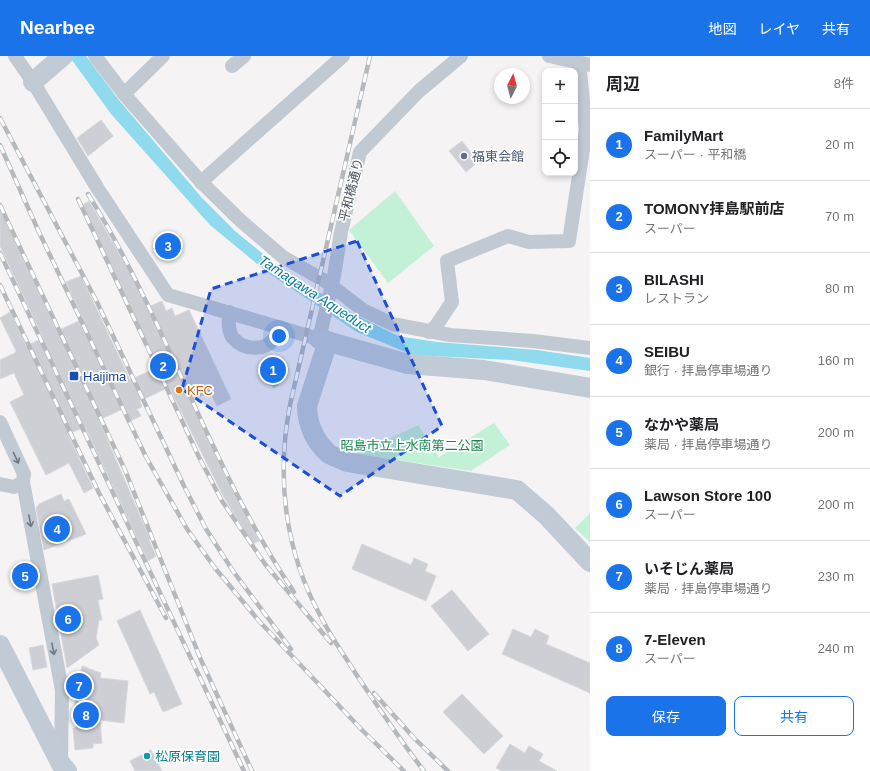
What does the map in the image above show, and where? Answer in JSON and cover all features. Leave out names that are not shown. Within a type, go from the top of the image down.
[{"type":"street","points":[[15,56],[33,82],[98,189],[168,295],[279,328],[323,335],[408,364],[484,370],[590,388]]},
{"type":"street","points":[[33,82],[63,56]]},
{"type":"street","points":[[95,56],[124,94],[201,182],[241,221],[272,248],[330,290],[363,310],[380,320],[450,336],[533,341],[590,348]]},
{"type":"street","points":[[124,94],[163,56]]},
{"type":"street","points":[[232,66],[244,56]]},
{"type":"street","points":[[201,182],[342,56]]},
{"type":"street","name":"平和橋通り","points":[[323,335],[340,232],[360,152],[419,91],[461,56]]},
{"type":"street","points":[[429,332],[436,326],[452,302],[447,261],[508,236],[529,242],[569,241],[586,130],[585,64],[549,56]]},
{"type":"street","points":[[229,312],[230,331],[234,340],[247,347],[263,348],[274,339],[279,328]]},
{"type":"street","points":[[323,335],[307,406],[307,416],[313,435],[330,454],[347,462],[517,490],[546,516],[590,562]]},
{"type":"street","points":[[0,422],[24,474],[23,482],[62,690],[62,769]]},
{"type":"street","points":[[0,484],[14,486],[23,482]]},
{"type":"street","points":[[0,645],[62,769]]},
{"type":"highlighted area","points":[[357,241],[442,426],[340,496],[182,389],[211,289]]},
{"type":"green space","points":[[395,191],[434,246],[388,283],[349,230]]},
{"type":"green space","name":"昭島市立上水南第二公園","points":[[494,423],[510,445],[471,471],[357,454],[418,425],[439,457]]},
{"type":"green space","points":[[590,513],[590,542],[575,528]]},
{"type":"water","name":"Tamagawa Aqueduct","points":[[69,56],[86,56],[118,99],[202,198],[235,231],[280,268],[354,314],[396,335],[404,337],[437,342],[537,350],[590,358],[590,371],[511,360],[413,355],[357,332],[267,272],[210,225],[111,114]]},
{"type":"building","points":[[101,120],[113,136],[88,156],[77,138]]},
{"type":"building","name":"福東会館","points":[[462,141],[478,162],[466,172],[449,151]]},
{"type":"building","points":[[89,201],[126,266],[128,266],[148,307],[162,301],[166,311],[172,308],[175,316],[189,310],[231,399],[217,406],[210,392],[190,401],[230,485],[259,541],[253,544],[223,496],[169,387],[140,401],[142,407],[137,409],[141,416],[130,421],[125,408],[99,420],[156,556],[148,561],[85,427],[68,434],[93,488],[84,493],[69,463],[46,475],[10,402],[24,395],[14,373],[0,379],[0,360],[15,353],[16,351],[0,318],[10,312],[26,346],[43,338],[0,246],[0,210],[57,331],[83,319],[66,282],[81,276],[130,380],[158,367],[83,205]]},
{"type":"building","points":[[173,233],[180,241],[161,258],[153,249]]},
{"type":"building","points":[[276,355],[288,368],[287,377],[274,388],[258,369]]},
{"type":"building","points":[[61,494],[64,501],[69,499],[86,534],[44,550],[36,508],[39,504]]},
{"type":"building","points":[[362,544],[411,565],[414,558],[428,564],[425,571],[436,576],[426,601],[352,569]]},
{"type":"building","points":[[98,575],[103,599],[98,600],[102,620],[99,620],[96,638],[99,645],[67,668],[52,584]]},
{"type":"building","points":[[452,590],[489,634],[468,651],[431,606]]},
{"type":"building","points":[[140,610],[182,704],[163,712],[154,692],[150,694],[117,621]]},
{"type":"building","points":[[513,629],[531,637],[535,629],[549,636],[546,644],[590,663],[590,693],[502,654]]},
{"type":"building","points":[[43,645],[47,667],[33,670],[29,648]]},
{"type":"building","points":[[82,666],[101,673],[100,678],[128,681],[124,723],[100,720],[102,743],[93,744],[93,748],[75,750],[73,728],[83,727],[74,709]]},
{"type":"building","points":[[462,694],[503,736],[484,754],[443,712]]},
{"type":"building","points":[[510,744],[525,753],[529,746],[543,754],[539,761],[557,771],[502,771],[496,768]]},
{"type":"building","name":"松原保育園","points":[[151,750],[162,771],[135,771],[130,761]]},
{"type":"railway","points":[[370,56],[290,405],[286,432],[284,487],[292,541],[299,567],[309,592],[338,646],[389,723],[424,771]]},
{"type":"railway","points":[[0,118],[97,302],[184,486],[206,529],[233,571],[291,649]]},
{"type":"railway","points":[[0,145],[38,230],[146,457],[187,529],[215,568],[259,621],[362,730],[404,771]]},
{"type":"railway","points":[[88,194],[116,242],[142,292],[237,495],[264,545],[294,592]]},
{"type":"railway","points":[[78,199],[199,457],[222,501],[265,564],[331,643]]},
{"type":"railway","points":[[0,205],[125,470],[201,660],[252,771]]},
{"type":"railway","points":[[0,253],[244,771]]},
{"type":"railway","points":[[0,285],[99,493],[166,618]]},
{"type":"railway","points":[[374,693],[414,738],[448,771]]},
{"type":"place","name":"福東会館","points":[[464,156]]},
{"type":"place","name":"BILASHI","points":[[168,246]]},
{"type":"place","name":"TOMONY拝島駅前店","points":[[163,366]]},
{"type":"place","name":"FamilyMart","points":[[273,370]]},
{"type":"place","name":"Haijima","points":[[74,376]]},
{"type":"place","name":"KFC","points":[[179,390]]},
{"type":"place","name":"SEIBU","points":[[57,529]]},
{"type":"place","name":"なかや薬局","points":[[25,576]]},
{"type":"place","name":"Lawson Store 100","points":[[68,619]]},
{"type":"place","name":"いそじん薬局","points":[[79,686]]},
{"type":"place","name":"7-Eleven","points":[[86,715]]},
{"type":"place","name":"松原保育園","points":[[147,756]]}]
